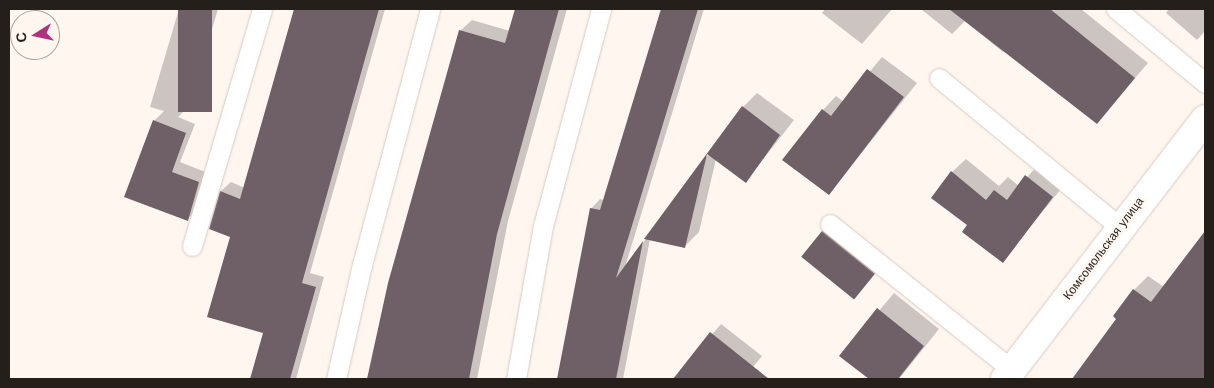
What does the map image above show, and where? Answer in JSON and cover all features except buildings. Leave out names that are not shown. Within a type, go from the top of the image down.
[{"type":"street","name":"Комсомольская улица","points":[[1008,375],[1205,119]]},
{"type":"lane","points":[[192,246],[262,9]]},
{"type":"lane","points":[[336,379],[362,264],[430,9]]},
{"type":"lane","points":[[516,379],[543,226],[601,9]]},
{"type":"lane","points":[[1116,9],[1205,83]]},
{"type":"lane","points":[[939,78],[1120,227]]},
{"type":"lane","points":[[830,224],[1008,375]]}]
